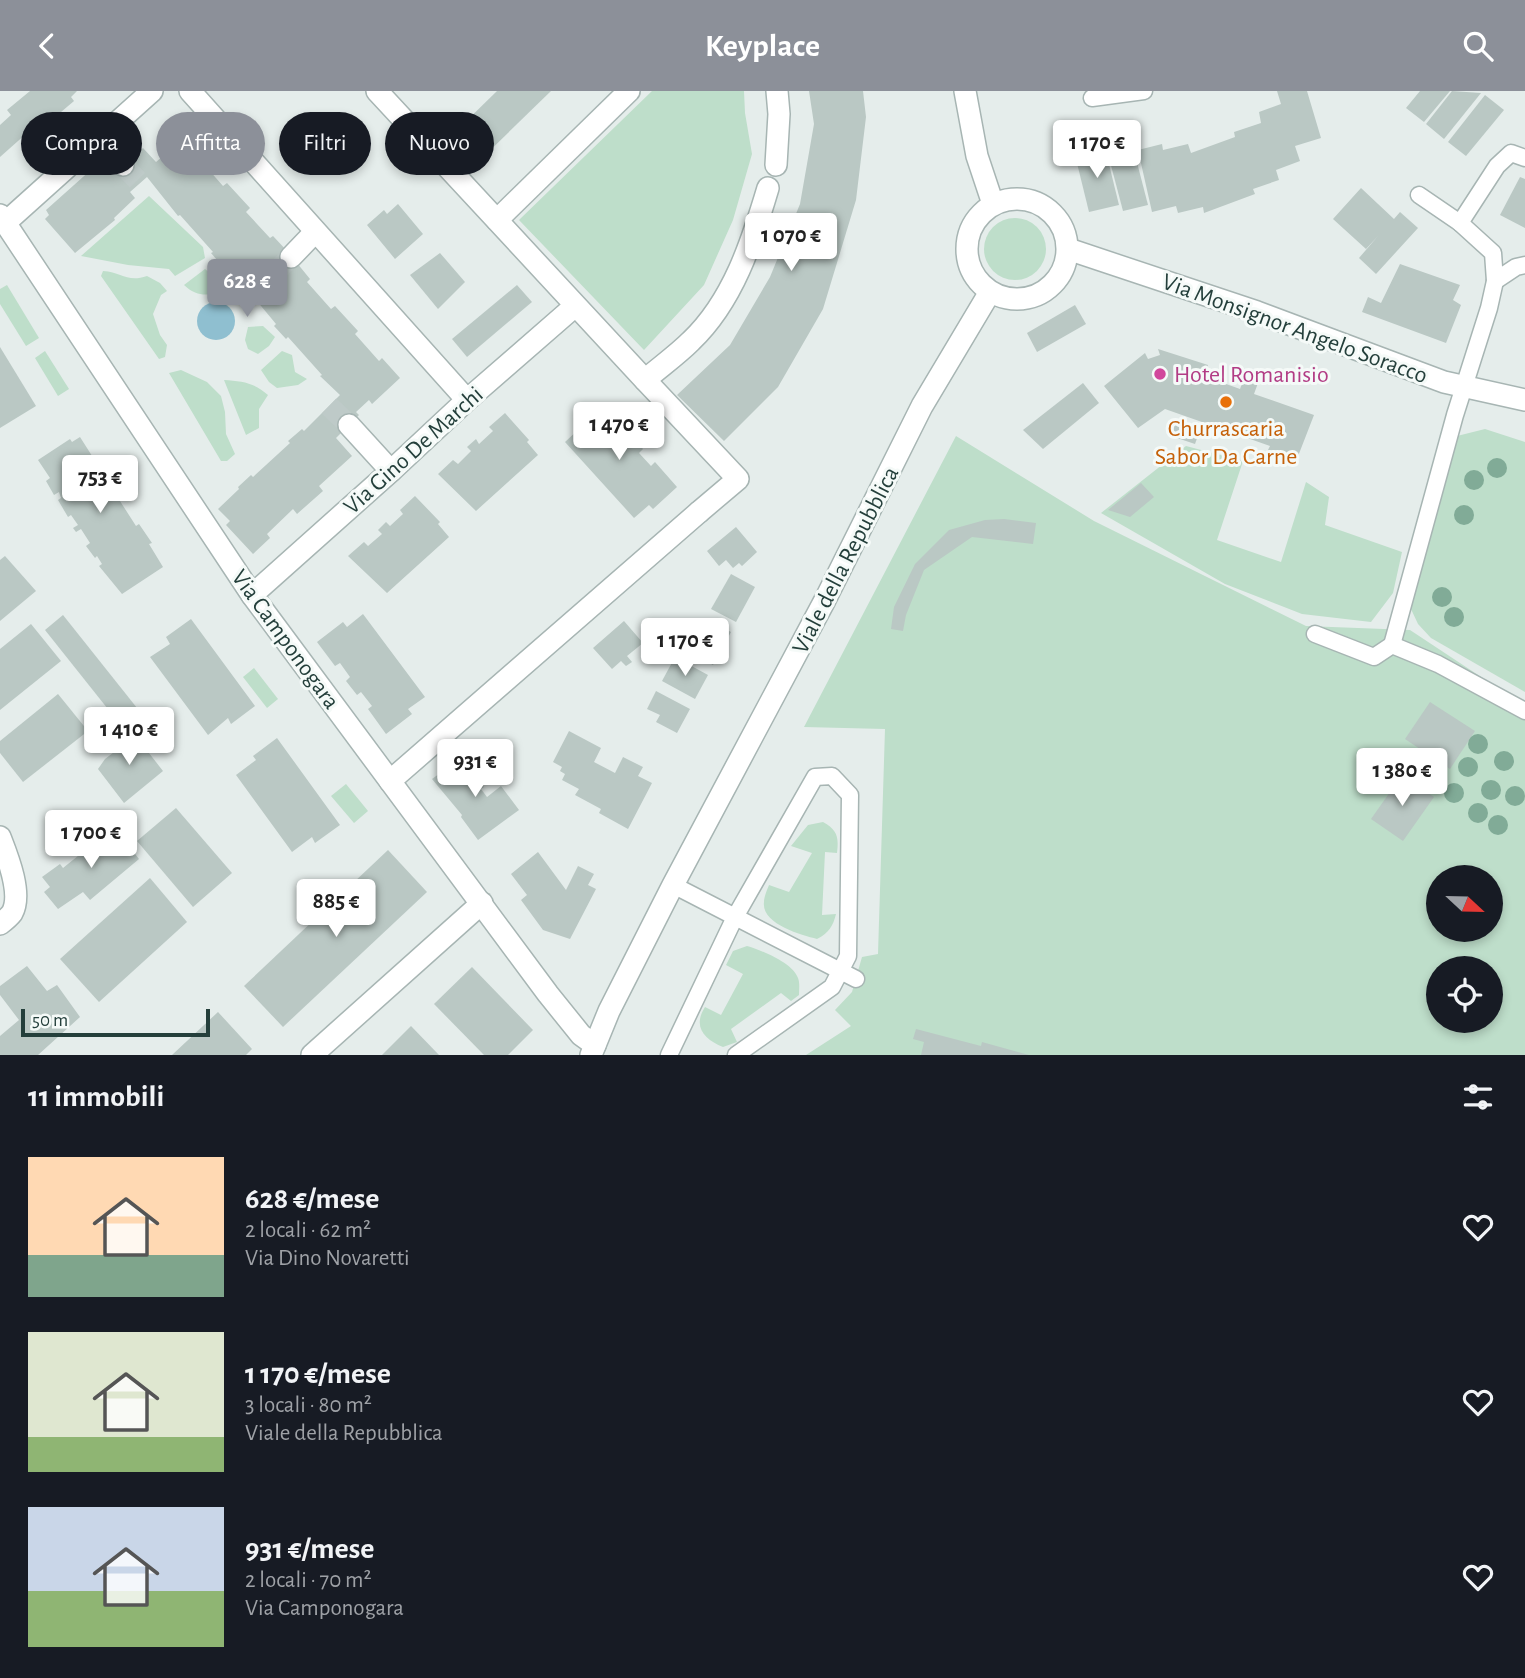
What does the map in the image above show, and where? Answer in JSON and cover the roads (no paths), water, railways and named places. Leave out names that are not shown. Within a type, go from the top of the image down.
[{"type":"street","points":[[129,112],[152,91]]},
{"type":"street","points":[[190,91],[467,400]]},
{"type":"street","points":[[377,91],[737,479],[390,781]]},
{"type":"street","points":[[497,220],[629,91]]},
{"type":"street","points":[[776,165],[779,114],[777,91]]},
{"type":"street","points":[[966,95],[977,156],[993,204]]},
{"type":"street","points":[[3,219],[56,175]]},
{"type":"street","points":[[645,380],[692,341],[713,316],[748,250],[768,188]]},
{"type":"street","points":[[1013,198],[1034,201],[1051,211],[1063,228],[1068,249],[1063,270],[1050,287],[1031,298],[1010,299],[990,292],[974,278],[966,258],[967,236],[976,217],[993,204],[1013,198]]},
{"type":"street","name":"Via Camponogara","points":[[3,219],[252,595],[548,994],[593,1050]]},
{"type":"street","points":[[291,257],[315,233]]},
{"type":"street","name":"Via Monsignor Angelo Soracco","points":[[1068,249],[1257,312],[1464,387],[1525,400]]},
{"type":"street","name":"Viale della Repubblica","points":[[593,1050],[609,1011],[673,885],[825,600],[922,406],[990,292]]},
{"type":"street","name":"Via Gino De Marchi","points":[[252,595],[575,306]]},
{"type":"street","points":[[349,425],[391,471]]},
{"type":"street","points":[[0,837],[10,863],[16,898],[13,912],[0,924]]},
{"type":"street","points":[[312,1055],[482,903]]},
{"type":"lane","points":[[1092,98],[1144,91]]},
{"type":"lane","points":[[1460,223],[1497,166],[1511,153],[1525,158]]},
{"type":"lane","points":[[1315,634],[1374,657],[1392,645],[1495,281],[1493,253],[1460,223],[1419,195]]},
{"type":"lane","points":[[1495,281],[1516,267],[1525,265]]},
{"type":"lane","points":[[1392,645],[1438,664],[1525,711]]},
{"type":"lane","points":[[669,1055],[735,917],[816,777],[832,776],[850,795],[848,956],[832,987],[736,1055]]},
{"type":"lane","points":[[673,885],[856,979]]},
{"type":"water","points":[[216,302],[229,308],[235,321],[229,334],[216,340],[203,334],[197,321],[203,308]]},
{"type":"tunnel","points":[[132,175],[140,183]]},
{"type":"tunnel","points":[[251,295],[291,257]]},
{"type":"tunnel","points":[[329,406],[349,425]]},
{"type":"place","name":"Hotel Romanisio","points":[[1160,374]]},
{"type":"place","name":"Churrascaria Sabor Da Carne","points":[[1226,402]]}]
